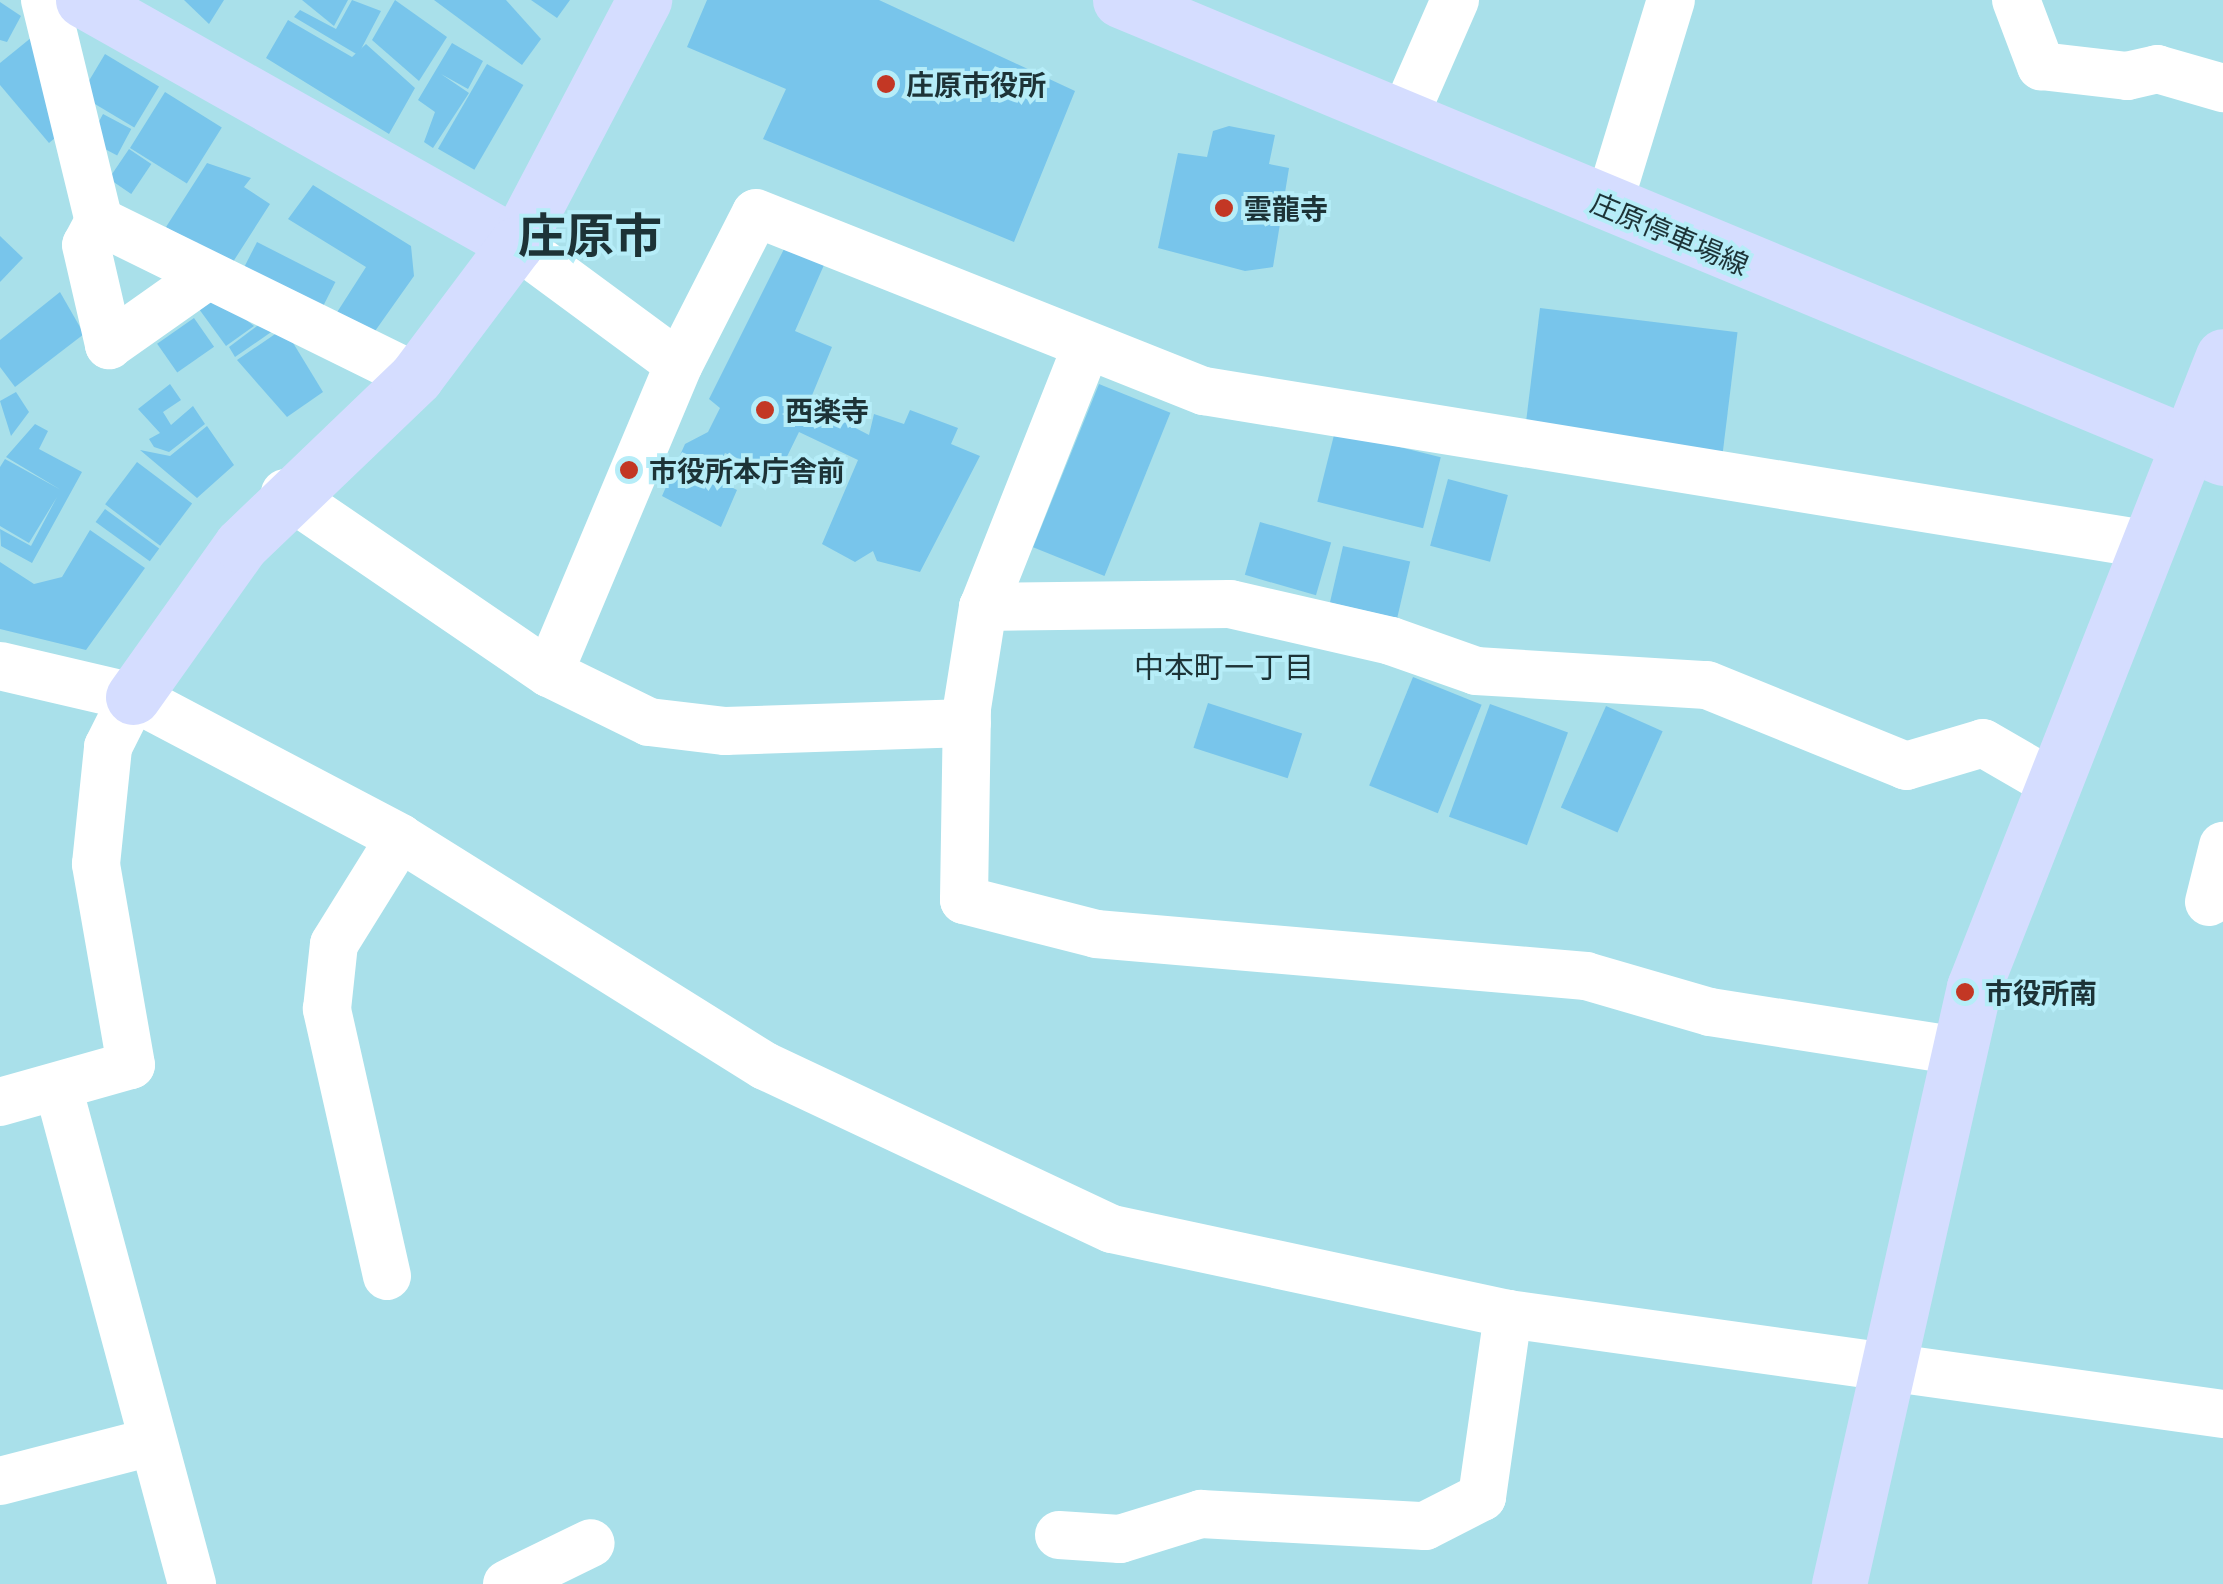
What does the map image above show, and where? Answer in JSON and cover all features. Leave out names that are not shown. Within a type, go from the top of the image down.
[{"type":"street","points":[[45,0],[100,221],[86,245],[109,345],[204,278]]},
{"type":"street","points":[[82,0],[516,244],[679,364]]},
{"type":"street","points":[[0,1102],[131,1065],[96,864],[108,746],[132,697],[188,610],[286,493],[416,377],[516,244],[644,0]]},
{"type":"street","points":[[1402,118],[1456,0]]},
{"type":"street","points":[[1608,206],[1671,0]]},
{"type":"street","points":[[2016,0],[2041,66],[2128,76],[2157,69],[2223,88]]},
{"type":"street","name":"庄原停車場線","points":[[1131,2],[1608,206],[2208,452]]},
{"type":"street","points":[[549,674],[679,364],[756,213],[1085,350],[1204,392],[1364,423],[2145,544]]},
{"type":"street","points":[[100,221],[204,278],[416,377]]},
{"type":"street","points":[[1085,350],[983,607],[967,722],[964,900],[1096,934],[1586,976],[1710,1012],[1958,1051]]},
{"type":"street","points":[[1839,1584],[1958,1051],[2052,783],[2145,544],[2208,452],[2223,356]]},
{"type":"street","points":[[286,493],[549,674],[649,722],[726,731],[967,722]]},
{"type":"street","points":[[983,607],[1230,604],[1391,641],[1476,672],[1707,685],[1906,766],[1983,742],[2052,783]]},
{"type":"street","points":[[0,666],[132,697],[400,838],[765,1066],[982,1174],[1112,1229],[1508,1314],[1890,1364],[2223,1414]]},
{"type":"street","points":[[387,1276],[327,1009],[334,944],[400,838]]},
{"type":"street","points":[[2209,902],[2223,846]]},
{"type":"street","points":[[58,1086],[148,1443],[192,1584]]},
{"type":"street","points":[[1059,1535],[1120,1540],[1200,1514],[1425,1526],[1482,1496],[1508,1314]]},
{"type":"street","points":[[0,1480],[148,1443]]},
{"type":"street","points":[[508,1584],[591,1543]]},
{"type":"building","points":[[184,0],[224,0],[209,24]]},
{"type":"building","points":[[302,0],[348,0],[334,26]]},
{"type":"building","points":[[352,0],[381,11],[358,55],[294,17],[300,10],[336,29]]},
{"type":"building","points":[[395,0],[447,37],[419,81],[372,40]]},
{"type":"building","points":[[434,0],[506,0],[541,39],[522,65]]},
{"type":"building","points":[[531,0],[570,0],[557,18]]},
{"type":"building","name":"庄原市役所","points":[[707,0],[879,0],[1075,91],[1014,242],[763,139],[786,89],[687,47]]},
{"type":"building","points":[[0,2],[21,16],[7,42],[0,40]]},
{"type":"building","points":[[288,20],[352,57],[366,44],[415,88],[389,134],[266,58]]},
{"type":"building","points":[[37,33],[62,132],[49,143],[0,85],[0,63]]},
{"type":"building","points":[[452,43],[483,61],[468,89],[441,74],[469,93],[433,148],[424,142],[435,112],[418,100]]},
{"type":"building","points":[[105,54],[159,86],[134,128],[80,95]]},
{"type":"building","points":[[487,64],[523,85],[474,170],[438,149]]},
{"type":"building","points":[[165,92],[222,128],[187,183],[130,148]]},
{"type":"building","points":[[103,114],[131,129],[117,156],[89,140]]},
{"type":"building","name":"雲龍寺","points":[[1229,126],[1275,135],[1269,164],[1289,168],[1273,267],[1245,271],[1158,248],[1178,153],[1207,157],[1213,131]]},
{"type":"building","points":[[129,149],[151,164],[131,194],[109,179]]},
{"type":"building","points":[[207,163],[251,178],[244,187],[270,204],[224,276],[219,260],[166,227]]},
{"type":"building","points":[[313,185],[411,246],[414,276],[368,341],[334,317],[366,267],[288,219]]},
{"type":"building","points":[[0,236],[23,258],[0,282]]},
{"type":"building","points":[[257,242],[335,282],[318,317],[239,277]]},
{"type":"building","name":"西楽寺","points":[[784,249],[824,265],[795,331],[832,347],[808,405],[814,415],[825,405],[845,411],[844,422],[869,435],[874,414],[904,424],[910,410],[958,428],[951,444],[980,456],[920,572],[877,561],[873,551],[855,562],[822,544],[858,460],[799,432],[778,475],[725,453],[713,478],[737,490],[721,527],[662,496],[685,444],[708,432],[720,408],[709,399]]},
{"type":"building","points":[[60,292],[84,334],[15,387],[0,367],[0,340]]},
{"type":"building","points":[[214,294],[254,326],[226,346],[199,309]]},
{"type":"building","points":[[1540,308],[1738,332],[1722,456],[1525,432]]},
{"type":"building","points":[[194,318],[214,347],[177,372],[157,344]]},
{"type":"building","points":[[257,326],[277,328],[235,357],[229,347]]},
{"type":"building","points":[[284,328],[323,392],[287,417],[237,360]]},
{"type":"building","points":[[170,384],[181,400],[163,412],[171,425],[193,406],[205,424],[169,452],[154,447],[149,439],[160,433],[138,409]]},
{"type":"building","points":[[1099,384],[1170,413],[1104,576],[1033,547]]},
{"type":"building","points":[[16,392],[29,412],[11,436],[0,401]]},
{"type":"building","points":[[35,424],[48,431],[39,449],[82,472],[32,563],[1,546],[0,529],[31,546],[57,497],[29,543],[0,526],[0,467],[5,459],[61,490],[6,457]]},
{"type":"building","points":[[207,426],[234,465],[197,498],[140,450],[170,456]]},
{"type":"building","points":[[1335,431],[1441,457],[1423,528],[1317,502]]},
{"type":"building","points":[[137,462],[192,504],[160,546],[105,504]]},
{"type":"building","points":[[1448,479],[1508,495],[1490,562],[1430,546]]},
{"type":"building","points":[[105,509],[159,548],[150,561],[96,522]]},
{"type":"building","points":[[1260,522],[1331,542],[1316,595],[1245,575]]},
{"type":"building","points":[[90,530],[145,568],[86,650],[0,629],[0,562],[34,584],[62,577]]},
{"type":"building","points":[[1343,546],[1410,562],[1397,618],[1330,603]]},
{"type":"building","points":[[1413,677],[1482,705],[1438,813],[1369,785]]},
{"type":"building","points":[[1208,703],[1302,734],[1288,778],[1193,748]]},
{"type":"building","points":[[1490,704],[1568,732],[1527,845],[1449,817]]},
{"type":"building","points":[[1606,706],[1663,731],[1617,833],[1561,807]]},
{"type":"place","name":"庄原市役所","points":[[886,84]]},
{"type":"place","name":"雲龍寺","points":[[1224,208]]},
{"type":"place","name":"西楽寺","points":[[765,410]]},
{"type":"place","name":"市役所本庁舎前","points":[[629,470]]},
{"type":"place","name":"市役所南","points":[[1965,992]]},
{"type":"district","name":"庄原市","points":[[590,235]]},
{"type":"district","name":"中本町一丁目","points":[[1224,666]]}]
